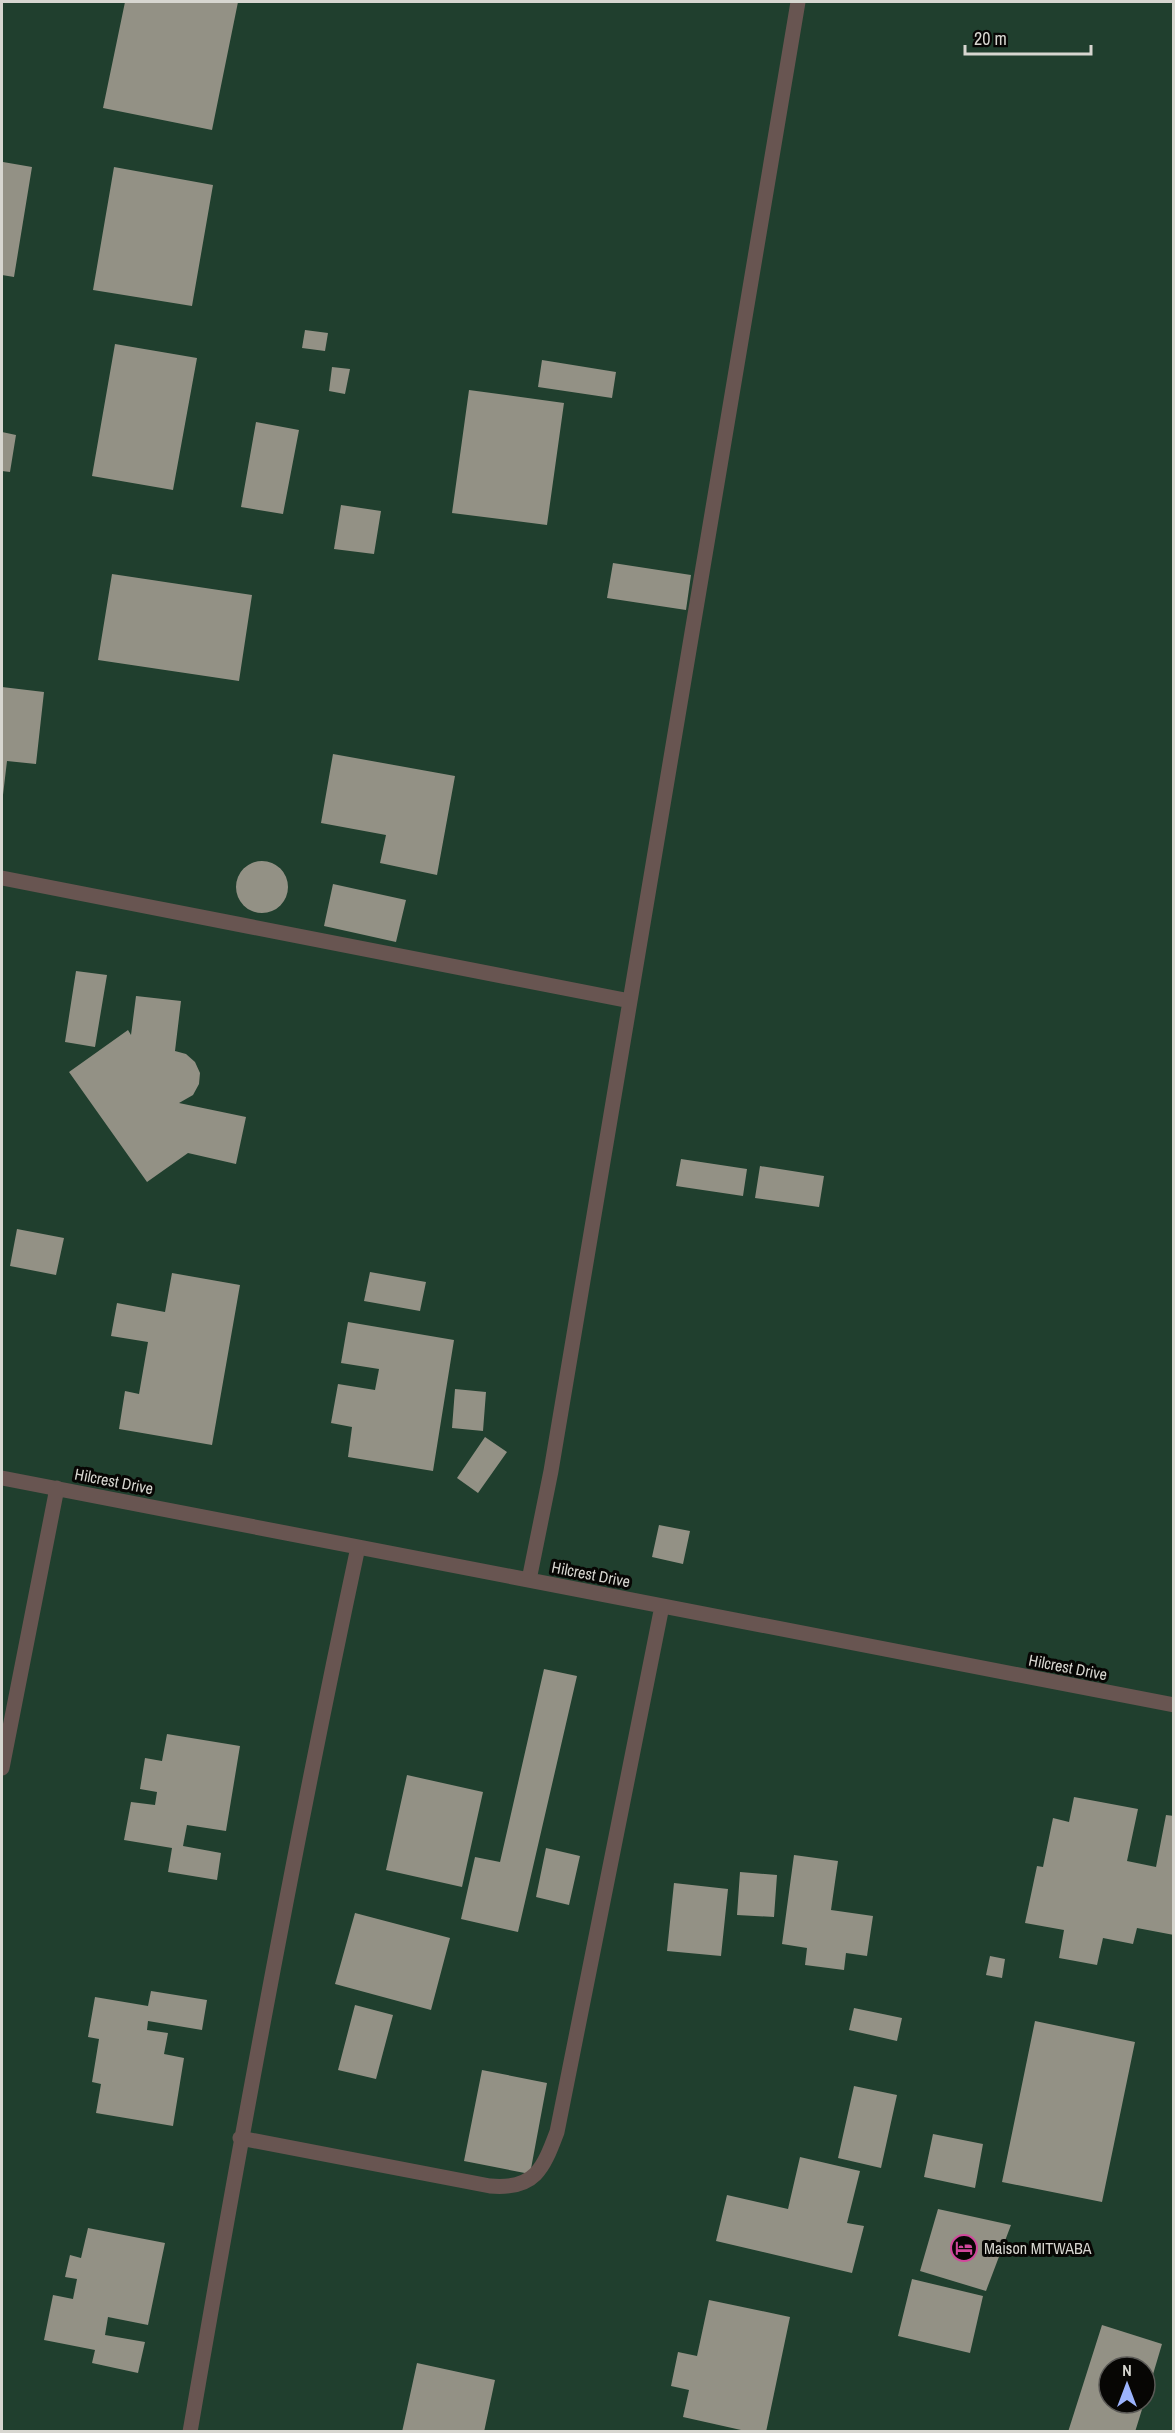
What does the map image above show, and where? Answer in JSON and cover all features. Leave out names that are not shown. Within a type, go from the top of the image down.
[{"type":"street","points":[[529,1580],[553,1459],[798,2]]},
{"type":"street","points":[[2,878],[630,1001]]},
{"type":"street","name":"Hilcrest Drive","points":[[2,1478],[1173,1705]]},
{"type":"street","points":[[2,1768],[57,1488]]},
{"type":"street","points":[[190,2432],[240,2138],[313,1756],[358,1547]]},
{"type":"street","points":[[240,2138],[490,2186],[519,2185],[540,2171],[557,2132],[662,1606]]},
{"type":"green space","points":[[2,2],[1173,2],[1173,2431],[2,2432]]},
{"type":"building","points":[[125,2],[238,2],[212,130],[103,108]]},
{"type":"building","points":[[3,162],[32,167],[14,277],[2,275]]},
{"type":"building","points":[[114,167],[213,185],[192,306],[93,290]]},
{"type":"building","points":[[305,330],[328,333],[325,351],[302,348]]},
{"type":"building","points":[[115,344],[197,358],[173,490],[92,476]]},
{"type":"building","points":[[542,360],[616,372],[612,398],[538,387]]},
{"type":"building","points":[[332,367],[350,369],[345,394],[329,391]]},
{"type":"building","points":[[469,390],[564,403],[547,525],[452,513]]},
{"type":"building","points":[[256,422],[299,430],[283,514],[241,507]]},
{"type":"building","points":[[2,432],[16,435],[10,472],[2,471]]},
{"type":"building","points":[[341,505],[381,511],[374,554],[334,549]]},
{"type":"building","points":[[613,563],[691,575],[686,610],[607,598]]},
{"type":"building","points":[[112,574],[252,595],[239,681],[98,660]]},
{"type":"building","points":[[2,687],[44,692],[36,764],[7,761],[3,795]]},
{"type":"building","points":[[333,754],[455,776],[437,875],[380,863],[386,835],[321,823]]},
{"type":"building","points":[[257,861],[267,861],[281,868],[288,887],[281,906],[267,913],[257,913],[247,909],[240,902],[236,892],[236,882],[240,872],[247,865]]},
{"type":"building","points":[[333,884],[406,900],[396,942],[324,926]]},
{"type":"building","points":[[76,971],[107,975],[95,1047],[65,1042]]},
{"type":"building","points":[[136,996],[181,1001],[175,1051],[186,1054],[195,1062],[200,1073],[199,1084],[193,1095],[179,1103],[246,1117],[236,1164],[188,1153],[147,1182],[69,1072],[128,1030],[131,1035]]},
{"type":"building","points":[[681,1159],[747,1169],[743,1196],[676,1186]]},
{"type":"building","points":[[760,1166],[824,1176],[819,1207],[755,1198]]},
{"type":"building","points":[[17,1229],[64,1238],[56,1275],[10,1266]]},
{"type":"building","points":[[370,1272],[426,1282],[420,1311],[364,1301]]},
{"type":"building","points":[[172,1273],[240,1285],[212,1445],[119,1429],[125,1391],[139,1394],[148,1342],[111,1336],[117,1303],[165,1312]]},
{"type":"building","points":[[348,1322],[454,1340],[433,1471],[348,1457],[352,1427],[331,1423],[338,1384],[375,1390],[379,1369],[341,1363]]},
{"type":"building","points":[[455,1389],[486,1392],[483,1431],[452,1428]]},
{"type":"building","points":[[485,1437],[507,1452],[478,1493],[457,1478]]},
{"type":"building","points":[[659,1525],[690,1531],[683,1564],[652,1557]]},
{"type":"building","points":[[544,1669],[577,1676],[518,1932],[461,1919],[475,1857],[500,1862]]},
{"type":"building","points":[[167,1734],[240,1746],[226,1831],[187,1825],[183,1846],[221,1853],[217,1880],[168,1872],[172,1848],[124,1840],[131,1802],[155,1805],[157,1792],[140,1789],[145,1758],[162,1761]]},
{"type":"building","points":[[407,1775],[483,1792],[462,1887],[386,1870]]},
{"type":"building","points":[[1074,1797],[1138,1809],[1127,1861],[1156,1867],[1166,1815],[1174,1816],[1174,1935],[1137,1928],[1133,1944],[1103,1938],[1097,1965],[1059,1958],[1064,1930],[1025,1923],[1037,1866],[1043,1867],[1053,1818],[1069,1822]]},
{"type":"building","points":[[546,1848],[580,1856],[569,1905],[536,1897]]},
{"type":"building","points":[[794,1855],[838,1861],[831,1910],[873,1916],[867,1956],[846,1953],[844,1970],[805,1965],[807,1948],[782,1944]]},
{"type":"building","points":[[740,1872],[777,1875],[774,1917],[737,1915]]},
{"type":"building","points":[[674,1883],[728,1889],[721,1956],[667,1951]]},
{"type":"building","points":[[355,1913],[450,1938],[431,2010],[335,1984]]},
{"type":"building","points":[[990,1956],[1005,1959],[1002,1978],[986,1975]]},
{"type":"building","points":[[151,1991],[207,2000],[202,2030],[148,2021],[147,2030],[168,2033],[164,2054],[184,2058],[173,2126],[96,2113],[101,2084],[92,2082],[99,2039],[88,2037],[95,1997],[148,2006]]},
{"type":"building","points":[[355,2005],[393,2015],[376,2079],[338,2070]]},
{"type":"building","points":[[854,2008],[902,2018],[897,2041],[849,2030]]},
{"type":"building","points":[[1035,2021],[1135,2042],[1102,2202],[1002,2182]]},
{"type":"building","points":[[482,2070],[547,2083],[530,2174],[464,2161]]},
{"type":"building","points":[[854,2086],[897,2095],[881,2168],[838,2158]]},
{"type":"building","points":[[933,2134],[983,2144],[975,2188],[924,2177]]},
{"type":"building","points":[[800,2157],[860,2171],[847,2223],[864,2226],[852,2273],[716,2241],[727,2195],[788,2209]]},
{"type":"building","name":"Maison MITWABA","points":[[938,2209],[1011,2225],[986,2291],[920,2271]]},
{"type":"building","points":[[88,2228],[165,2243],[148,2325],[108,2317],[105,2335],[145,2342],[138,2373],[92,2363],[95,2350],[44,2340],[53,2295],[73,2299],[77,2279],[65,2277],[70,2255],[81,2258]]},
{"type":"building","points":[[912,2279],[983,2296],[970,2353],[898,2336]]},
{"type":"building","points":[[709,2300],[790,2317],[766,2432],[750,2432],[683,2417],[689,2390],[671,2386],[678,2352],[697,2356]]},
{"type":"building","points":[[1102,2325],[1162,2344],[1157,2361],[1157,2355],[1097,2355],[1097,2415],[1140,2415],[1135,2432],[1068,2432]]},
{"type":"building","points":[[417,2363],[495,2380],[484,2432],[402,2432]]},
{"type":"place","name":"Maison MITWABA","points":[[964,2248]]}]
